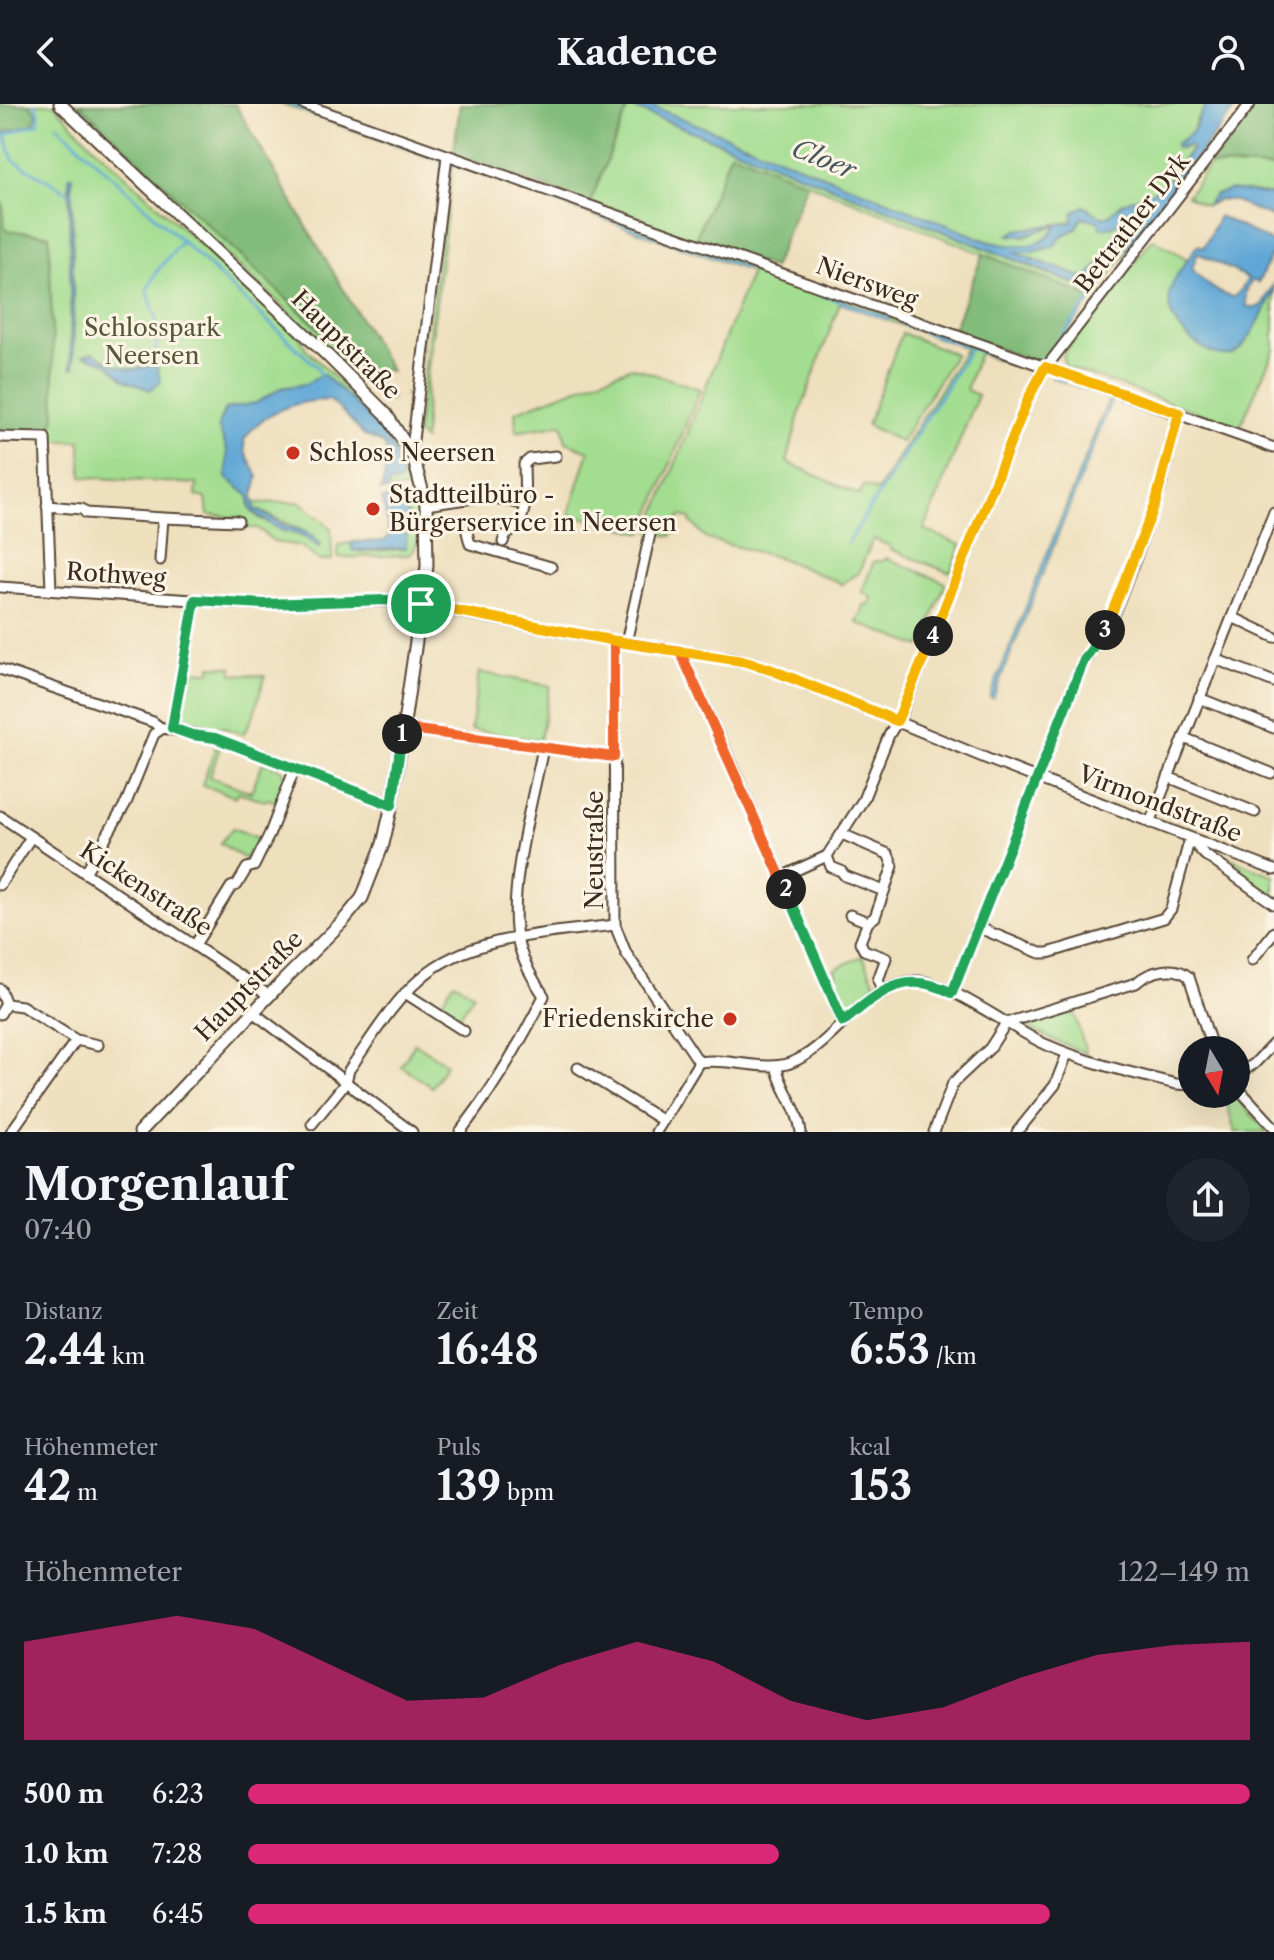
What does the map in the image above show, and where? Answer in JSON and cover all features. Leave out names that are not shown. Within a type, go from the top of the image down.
[{"type":"street","name":"Hauptstraße","points":[[60,104],[386,414],[413,456],[426,505],[427,555],[392,805],[383,844],[362,898],[140,1132]]},
{"type":"street","name":"Niersweg","points":[[303,104],[1274,448]]},
{"type":"street","name":"Bettrather Dyk","points":[[897,721],[1028,399],[1045,367],[1250,104]]},
{"type":"street","points":[[413,440],[447,156]]},
{"type":"street","points":[[952,993],[1084,660],[1109,625],[1135,560],[1160,490],[1179,413]]},
{"type":"street","points":[[0,437],[45,438],[51,590]]},
{"type":"street","points":[[503,542],[505,536],[520,525],[525,505],[524,464],[530,459],[556,456]]},
{"type":"street","points":[[426,505],[487,496],[525,505]]},
{"type":"street","points":[[47,506],[82,509],[86,513],[238,521]]},
{"type":"street","points":[[1150,823],[1274,512]]},
{"type":"street","points":[[160,560],[163,518]]},
{"type":"street","points":[[467,532],[470,544],[551,567]]},
{"type":"street","points":[[626,643],[650,534]]},
{"type":"street","name":"Rothweg","points":[[0,587],[264,604],[386,600],[421,604]]},
{"type":"street","points":[[167,728],[195,600]]},
{"type":"street","name":"Virmondstraße","points":[[421,604],[760,665],[1036,778],[1274,870]]},
{"type":"street","points":[[1232,617],[1274,637]]},
{"type":"street","name":"Neustraße","points":[[614,641],[615,925],[626,953],[699,1062]]},
{"type":"street","points":[[680,651],[843,1022]]},
{"type":"street","points":[[1215,659],[1274,682]]},
{"type":"street","points":[[0,669],[167,728],[215,738],[392,805]]},
{"type":"street","points":[[1199,698],[1274,728]]},
{"type":"street","points":[[781,877],[827,856],[863,800],[897,721]]},
{"type":"street","points":[[85,873],[122,811],[154,734],[167,728]]},
{"type":"street","points":[[403,728],[614,757]]},
{"type":"street","points":[[1184,738],[1271,773]]},
{"type":"street","points":[[460,1132],[509,1062],[544,996],[529,973],[517,938],[517,882],[543,748]]},
{"type":"street","points":[[195,945],[231,887],[237,885],[247,868],[254,866],[295,768]]},
{"type":"street","points":[[1168,777],[1255,812]]},
{"type":"street","name":"Kickenstraße","points":[[0,816],[270,996]]},
{"type":"street","points":[[842,834],[888,854],[893,866],[875,917],[868,922],[860,942],[864,950],[886,958],[878,980],[883,992]]},
{"type":"street","points":[[0,885],[31,837]]},
{"type":"street","points":[[977,927],[1040,953],[1048,953],[1164,918],[1171,909],[1190,838]]},
{"type":"street","points":[[1190,838],[1205,855],[1274,904]]},
{"type":"street","points":[[827,856],[831,867],[845,876],[884,891]]},
{"type":"street","points":[[850,915],[868,922]]},
{"type":"street","points":[[312,1124],[346,1082],[349,1070],[405,993],[423,975],[473,949],[517,938],[615,925]]},
{"type":"street","points":[[1252,960],[1274,932]]},
{"type":"street","points":[[934,1132],[953,1083],[990,1048],[1006,1023],[1136,983],[1170,969],[1183,971],[1189,977],[1208,1036]]},
{"type":"street","points":[[656,1132],[699,1062],[717,1059],[776,1066],[792,1062],[883,992],[917,981],[952,993],[1043,1044],[1067,1054],[1178,1084]]},
{"type":"street","points":[[0,989],[6,1004]]},
{"type":"street","points":[[405,993],[464,1031]]},
{"type":"street","points":[[0,1014],[6,1004]]},
{"type":"street","points":[[6,1004],[22,1006],[76,1040],[98,1045]]},
{"type":"street","points":[[254,1013],[412,1132]]},
{"type":"street","points":[[11,1132],[76,1040]]},
{"type":"street","points":[[1250,1066],[1274,1043]]},
{"type":"street","points":[[1017,1132],[1055,1085],[1067,1054]]},
{"type":"street","points":[[776,1066],[794,1106],[801,1132]]},
{"type":"street","points":[[578,1068],[663,1121]]},
{"type":"street","points":[[1250,1101],[1274,1127]]},
{"type":"green space","name":"Schlosspark Neersen","points":[[0,104],[54,104],[88,141],[299,336],[306,349],[384,427],[395,443],[413,488],[387,490],[390,483],[397,483],[395,455],[362,413],[323,374],[306,384],[281,388],[256,403],[225,409],[218,425],[227,450],[227,478],[249,496],[250,509],[272,525],[321,544],[306,532],[255,509],[253,503],[300,502],[331,528],[332,560],[320,561],[300,546],[275,542],[257,528],[241,528],[240,518],[208,515],[206,498],[196,496],[197,484],[82,477],[80,441],[51,441],[51,436],[47,436],[55,418],[49,235],[0,288]]},
{"type":"green space","points":[[0,104],[29,104],[37,114],[33,124],[0,134]]},
{"type":"green space","points":[[68,104],[79,104],[392,398],[388,402],[384,400]]},
{"type":"green space","points":[[79,104],[235,104],[391,371],[383,370],[373,380]]},
{"type":"green space","points":[[281,104],[295,104],[444,157],[416,392],[413,398],[407,398],[405,394],[415,391],[443,162]]},
{"type":"green space","points":[[460,104],[612,104],[627,110],[590,203],[457,156],[454,150]]},
{"type":"green space","points":[[612,104],[623,104],[1081,287],[1176,184],[1180,185],[1092,298],[731,152],[695,240],[590,203],[627,111]]},
{"type":"green space","points":[[646,104],[1210,104],[1196,120],[1193,131],[1176,144],[1181,149],[1193,146],[1162,188],[1123,203],[1107,217],[1102,218],[1084,206],[1072,222],[1017,230],[1024,237],[1057,226],[1044,240],[1016,246],[987,241]]},
{"type":"green space","points":[[1258,104],[1274,104],[1274,168],[1210,165]]},
{"type":"green space","points":[[731,152],[807,183],[773,268],[695,240]]},
{"type":"green space","points":[[453,160],[1039,369],[1035,373],[979,353],[966,390],[978,395],[924,530],[961,545],[951,571],[890,549],[890,546],[873,539],[859,572],[842,584],[780,558],[707,539],[690,518],[680,516],[675,533],[671,536],[649,531],[751,272],[453,165],[427,377],[424,440],[417,434],[448,171]],"holes":[[[840,303],[966,348],[877,491],[864,485],[859,495],[787,462],[799,415]]]},
{"type":"green space","points":[[1210,165],[1274,168],[1274,195],[1229,192],[1221,194],[1206,206],[1187,196]]},
{"type":"green space","points":[[1154,200],[1088,277],[1011,251],[1033,252],[1054,246],[1063,235],[1076,229],[1082,217],[1121,221],[1132,208]]},
{"type":"green space","points":[[0,204],[3,204],[5,230],[49,235],[55,418],[47,436],[0,432]]},
{"type":"green space","points":[[1153,239],[1189,260],[1176,324],[1266,307],[1274,291],[1274,350],[1240,427],[1066,367],[1062,356]]},
{"type":"green space","points":[[983,254],[1093,298],[1042,364],[952,332]]},
{"type":"green space","points":[[902,333],[955,354],[901,442],[867,425]]},
{"type":"green space","points":[[632,367],[700,389],[643,533],[569,514],[589,451],[566,442],[562,424],[516,432],[515,412]]},
{"type":"green space","points":[[1055,375],[1175,415],[1174,421],[1112,400],[993,698],[990,697],[1109,398],[1052,378]]},
{"type":"green space","points":[[387,498],[415,498],[419,529],[414,550],[409,555],[338,558],[338,545],[354,542],[351,545],[360,552],[406,549],[408,509],[390,505]]},
{"type":"green space","points":[[886,558],[944,582],[921,647],[857,623],[865,604],[869,605],[872,597],[862,592],[874,561],[884,561]]},
{"type":"green space","points":[[211,666],[232,667],[233,674],[265,676],[253,717],[243,734],[222,727],[199,732],[179,726],[177,722],[186,671],[210,672]]},
{"type":"green space","points":[[479,672],[550,686],[540,740],[471,730]]},
{"type":"green space","points":[[216,746],[220,747],[210,777],[251,792],[263,762],[282,769],[286,777],[277,802],[238,792],[236,797],[202,785]]},
{"type":"green space","points":[[233,828],[265,841],[256,859],[248,861],[220,843]]},
{"type":"green space","points":[[1212,851],[1274,876],[1274,896]]},
{"type":"green space","points":[[863,956],[877,988],[848,1005],[840,998],[830,978],[837,975],[834,969]]},
{"type":"green space","points":[[454,982],[474,994],[459,1017],[453,1019],[437,1008]]},
{"type":"green space","points":[[1073,1008],[1086,1053],[1022,1024]]},
{"type":"green space","points":[[415,1043],[446,1064],[432,1087],[401,1066]]},
{"type":"green space","points":[[1228,1108],[1245,1108],[1268,1132],[1235,1132]]},
{"type":"water","points":[[623,104],[646,104],[987,241],[1026,246],[1043,240],[1056,226],[1028,234],[1009,235],[1017,230],[1072,222],[1074,212],[1084,206],[1101,217],[1107,217],[1123,203],[1162,188],[1192,149],[1191,145],[1176,148],[1176,144],[1192,132],[1204,110],[1211,105],[1217,104],[1220,108],[1225,104],[1238,104],[1183,175],[1184,180],[1176,184],[1100,283],[1086,288]],"holes":[[[1153,199],[1088,277],[1014,252],[1033,252],[1054,246],[1063,235],[1076,229],[1082,217],[1098,221],[1101,228],[1114,226],[1132,208]]]},
{"type":"water","points":[[69,176],[72,176],[74,368],[71,368]]},
{"type":"water","points":[[1230,190],[1274,195],[1274,218],[1232,200],[1219,200],[1206,206],[1215,195]]},
{"type":"water","points":[[1219,216],[1274,243],[1258,283],[1252,280],[1246,292],[1246,306],[1256,308],[1262,305],[1274,284],[1274,291],[1246,342],[1235,353],[1217,354],[1196,344],[1179,327],[1170,310],[1170,294],[1175,279],[1197,245],[1204,247]],"holes":[[[1198,253],[1248,278],[1234,297],[1211,287],[1192,268]]]},
{"type":"water","points":[[93,352],[123,368],[138,369],[156,363],[161,382],[150,390],[125,380],[107,363],[84,355]]},
{"type":"water","points":[[323,374],[360,408],[385,437],[400,467],[401,481],[390,483],[387,490],[381,491],[387,461],[384,445],[364,435],[329,400],[293,405],[261,422],[244,440],[245,451],[258,477],[253,496],[255,509],[286,526],[306,532],[321,544],[319,547],[302,535],[280,530],[254,513],[250,508],[249,496],[227,478],[227,450],[218,426],[225,409],[256,403],[281,388],[306,384]]},
{"type":"water","points":[[387,498],[390,505],[408,509],[406,548],[353,551],[351,545],[354,542],[388,538],[382,499]]},
{"type":"waterway","points":[[0,137],[38,123],[39,113],[34,104]]},
{"type":"waterway","points":[[288,104],[441,159]]},
{"type":"waterway","points":[[57,125],[317,367],[321,375]]},
{"type":"waterway","points":[[6,137],[13,160],[69,193]]},
{"type":"waterway","points":[[455,164],[746,268]]},
{"type":"waterway","points":[[156,363],[156,317],[147,290],[157,271],[182,241]]},
{"type":"waterway","points":[[756,271],[889,319]]},
{"type":"waterway","points":[[1042,361],[1091,299],[1089,286]]},
{"type":"waterway","points":[[902,324],[1035,370]]},
{"type":"waterway","points":[[848,543],[971,347]]},
{"type":"waterway","points":[[992,696],[1112,396],[1055,377]]},
{"type":"waterway","points":[[1112,396],[1172,417]]},
{"type":"place","name":"Schloss Neersen","points":[[293,453]]},
{"type":"place","name":"Stadtteilbüro - Bürgerservice in Neersen","points":[[373,509]]},
{"type":"place","name":"Friedenskirche","points":[[730,1019]]},
{"type":"route","points":[[421,604],[386,600],[286,604],[195,600],[172,728],[215,738],[392,805],[403,728],[614,757],[614,641],[680,651],[843,1022],[883,992],[903,983],[924,981],[952,993],[1084,660],[1109,625],[1135,560],[1160,490],[1179,413],[1045,367],[1028,399],[897,721],[767,668],[742,661],[733,659],[614,641],[421,604]]},
{"type":"water label","name":"Cloer","points":[[824,159]]}]
